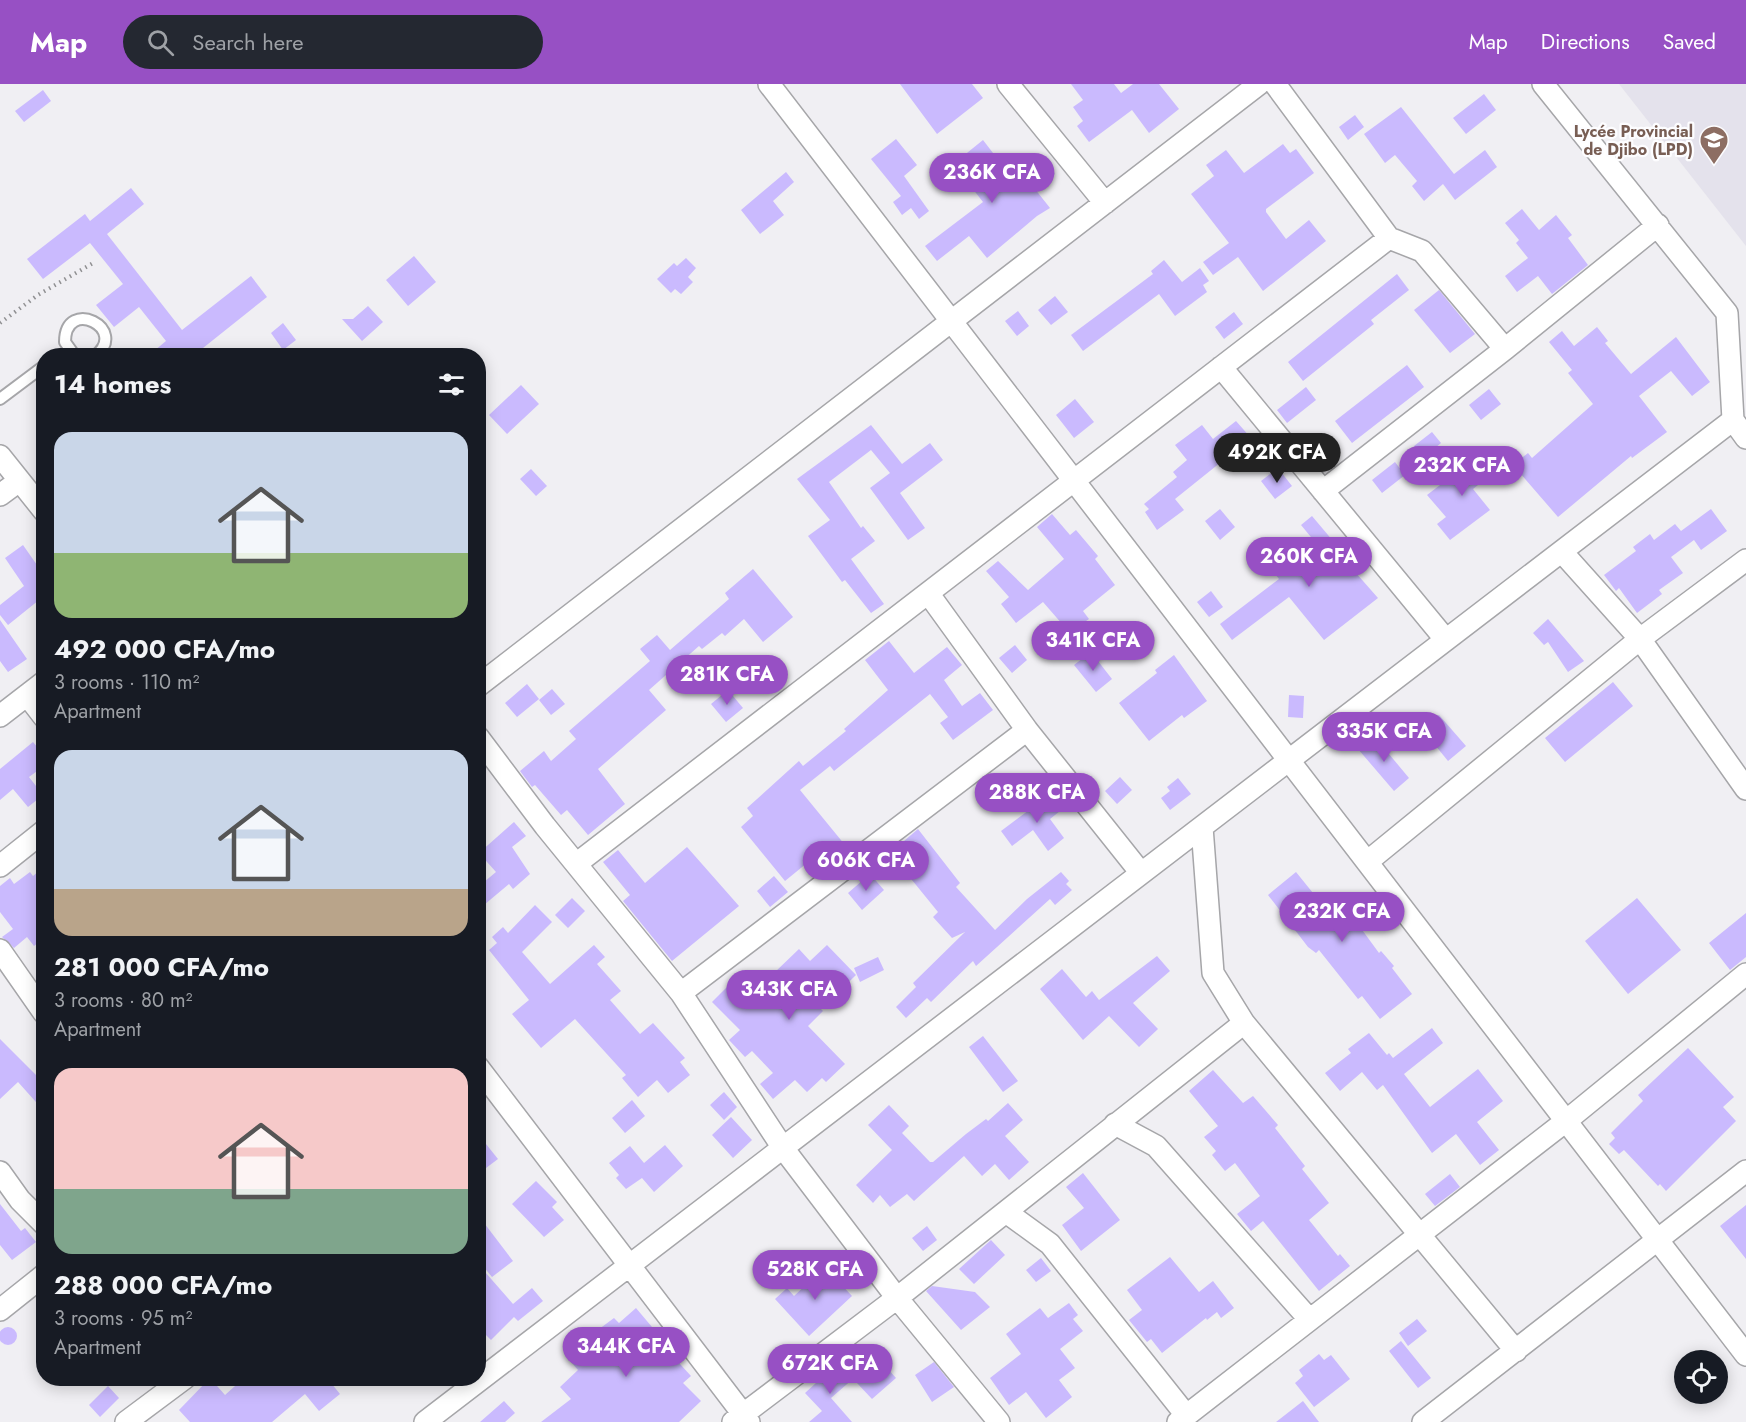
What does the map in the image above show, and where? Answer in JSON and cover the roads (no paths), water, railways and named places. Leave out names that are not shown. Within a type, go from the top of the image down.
[{"type":"street","points":[[769,84],[1746,1355]]},
{"type":"street","points":[[1008,84],[1105,203]]},
{"type":"street","points":[[486,680],[1260,84]]},
{"type":"street","points":[[1275,84],[1389,238],[1422,251],[1505,349]]},
{"type":"street","points":[[1543,84],[1727,314],[1733,420],[1746,438]]},
{"type":"street","points":[[1323,491],[1505,349],[1658,225]]},
{"type":"street","points":[[576,864],[1389,238]]},
{"type":"street","points":[[1221,367],[1446,640]]},
{"type":"street","points":[[486,1375],[1733,420]]},
{"type":"street","points":[[0,456],[36,501]]},
{"type":"street","points":[[0,495],[19,481]]},
{"type":"street","points":[[1562,552],[1640,639],[1746,789]]},
{"type":"street","points":[[1366,862],[1640,639],[1746,560]]},
{"type":"street","points":[[928,593],[1027,730],[1141,873]]},
{"type":"street","points":[[0,716],[36,688]]},
{"type":"street","points":[[27,695],[36,707]]},
{"type":"street","points":[[681,993],[1027,730]]},
{"type":"street","points":[[486,747],[576,864],[681,993],[783,1148],[897,1298],[999,1422]]},
{"type":"street","points":[[1202,827],[1213,973],[1244,1023],[1516,1351]]},
{"type":"street","points":[[0,866],[36,837]]},
{"type":"street","points":[[0,950],[36,1002]]},
{"type":"street","points":[[1006,1212],[1050,1244],[1182,1419],[1566,1121],[1746,974]]},
{"type":"street","points":[[486,1078],[742,1420],[1244,1023]]},
{"type":"street","points":[[1115,1124],[1156,1146],[1309,1319]]},
{"type":"street","points":[[1423,1422],[1746,1171]]},
{"type":"street","points":[[0,1172],[20,1200],[36,1216]]},
{"type":"street","points":[[0,1310],[36,1281]]},
{"type":"street","points":[[145,1415],[152,1386]]},
{"type":"street","points":[[126,1422],[145,1415],[176,1386]]},
{"type":"street","points":[[425,1422],[472,1386]]},
{"type":"lane","points":[[70,348],[65,336],[71,324],[82,319],[94,320],[105,336],[102,348]]},
{"type":"lane","points":[[0,399],[36,372]]},
{"type":"place","name":"Lycée Provincial de Djibo (LPD)","points":[[1714,166]]}]
